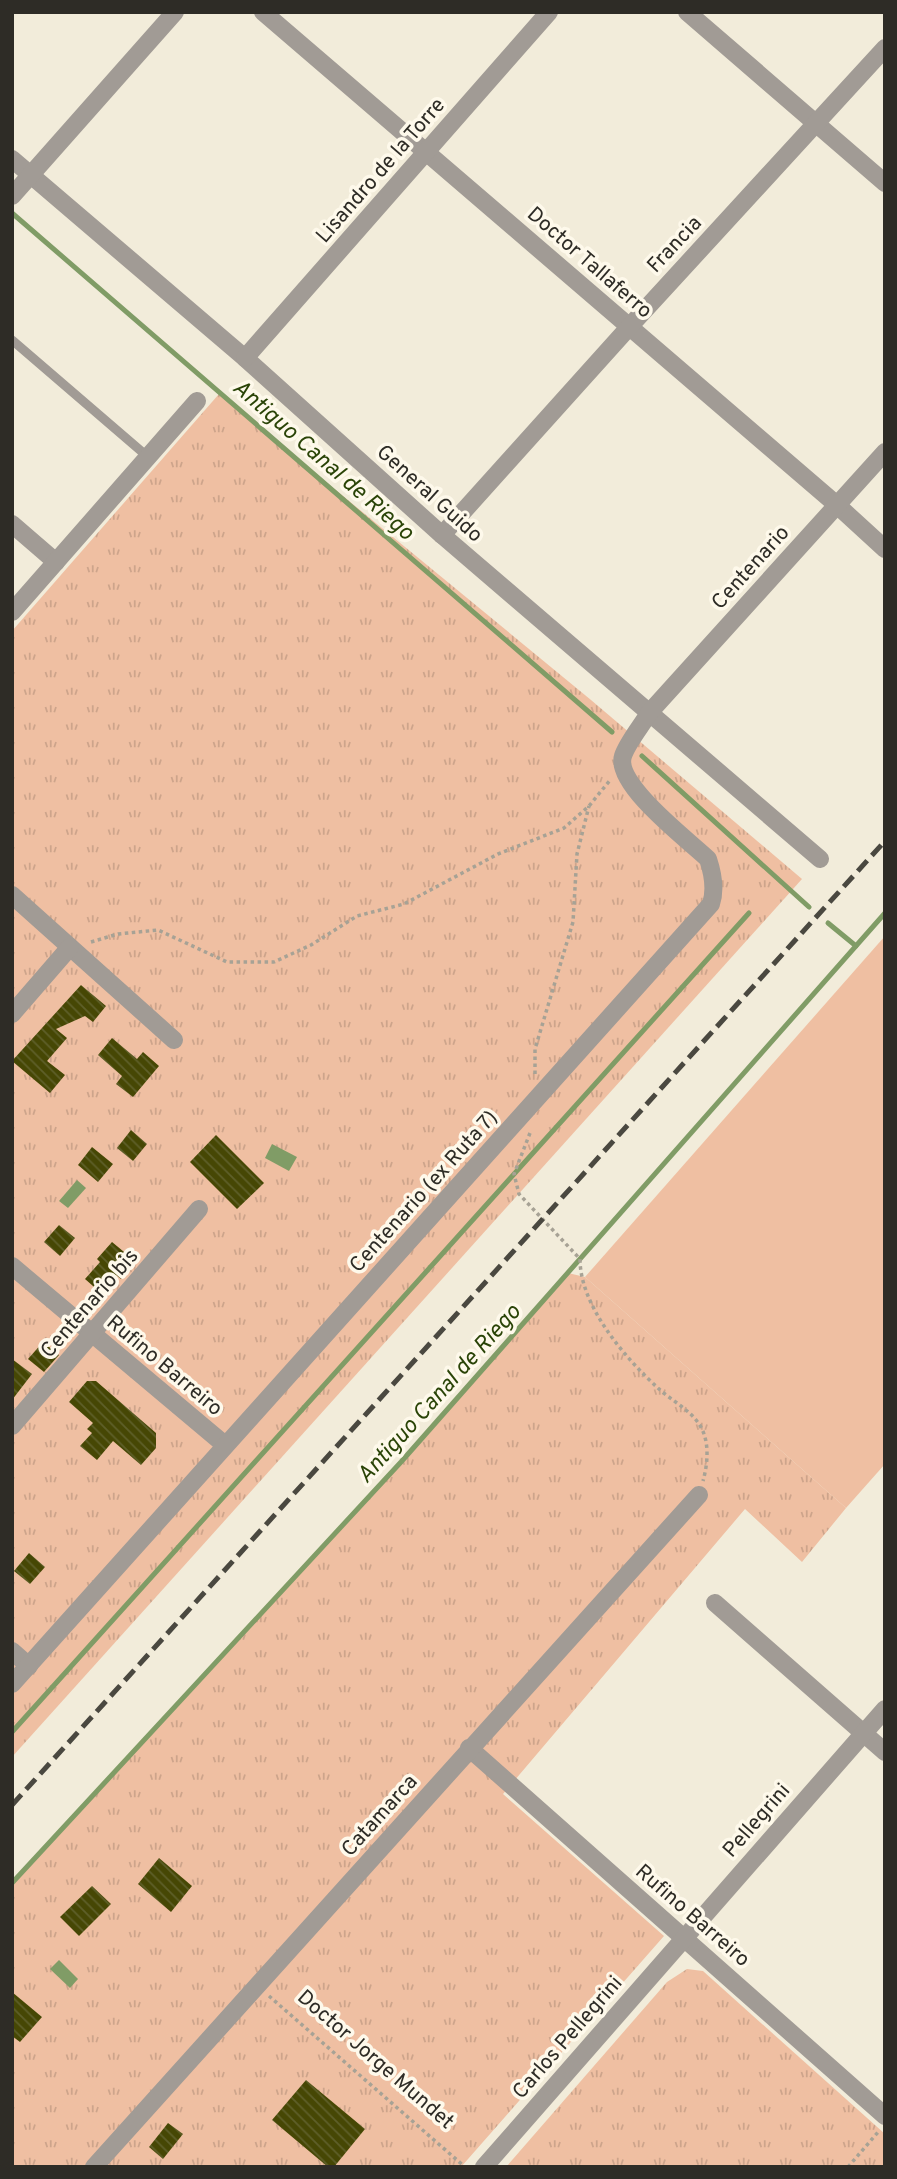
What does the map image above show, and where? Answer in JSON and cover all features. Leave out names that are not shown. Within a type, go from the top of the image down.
[{"type":"street","points":[[12,196],[175,12]]},
{"type":"street","name":"Doctor Tallaferro","points":[[263,12],[630,326],[885,549]]},
{"type":"street","name":"Lisandro de la Torre","points":[[245,358],[549,12]]},
{"type":"street","points":[[687,12],[885,183]]},
{"type":"street","name":"Francia","points":[[442,535],[885,48]]},
{"type":"street","name":"General Guido","points":[[12,159],[245,358],[442,535],[820,859]]},
{"type":"street","points":[[12,612],[197,401]]},
{"type":"street","name":"Centenario","points":[[649,713],[885,452]]},
{"type":"street","points":[[12,524],[56,562]]},
{"type":"street","points":[[623,764],[623,756],[649,713]]},
{"type":"street","name":"Centenario (ex Ruta 7)","points":[[12,1684],[711,904],[715,894],[713,872],[708,859],[642,799],[624,774],[623,764]]},
{"type":"street","points":[[12,895],[174,1040]]},
{"type":"street","points":[[12,1014],[70,947]]},
{"type":"street","name":"Centenario bis","points":[[12,1426],[200,1209]]},
{"type":"street","name":"Rufino Barreiro","points":[[12,1266],[225,1445]]},
{"type":"street","name":"Catamarca","points":[[94,2167],[699,1495]]},
{"type":"street","points":[[715,1603],[885,1752]]},
{"type":"street","points":[[12,1651],[29,1666]]},
{"type":"street","points":[[863,1733],[885,1709]]},
{"type":"street","name":"Pellegrini","points":[[683,1937],[863,1733]]},
{"type":"street","name":"Rufino Barreiro","points":[[470,1748],[885,2116]]},
{"type":"street","name":"Carlos Pellegrini","points":[[484,2167],[683,1937]]},
{"type":"lane","points":[[12,340],[148,457]]},
{"type":"path","points":[[70,947],[118,934],[158,930],[226,962],[274,962],[311,946],[357,916],[404,904],[498,854],[564,828],[589,806],[623,764]]},
{"type":"path","points":[[589,806],[577,854],[573,922],[535,1049],[536,1119],[514,1174],[519,1194],[580,1259],[587,1298],[614,1339],[657,1388],[699,1424],[708,1454],[699,1495]]},
{"type":"path","name":"Doctor Jorge Mundet","points":[[257,1986],[465,2167]]},
{"type":"path","points":[[848,2167],[885,2124]]},
{"type":"green space","points":[[219,394],[591,700],[802,879],[12,1757],[12,631]]},
{"type":"green space","points":[[885,936],[885,1464],[846,1508],[585,1277]]},
{"type":"green space","points":[[568,1273],[585,1277],[846,1508],[802,1562],[745,1509],[503,1794],[664,1936],[461,2167],[12,2167],[12,1885],[401,1462]]},
{"type":"green space","points":[[687,1969],[703,1971],[885,2134],[885,2167],[506,2167],[667,1982]]},
{"type":"shaded area","points":[[272,1144],[297,1157],[289,1171],[265,1158]]},
{"type":"shaded area","points":[[77,1180],[86,1188],[68,1208],[59,1201]]},
{"type":"shaded area","points":[[59,1960],[78,1979],[70,1988],[50,1969]]},
{"type":"building","points":[[81,985],[106,1006],[93,1022],[85,1016],[56,1029],[67,1038],[47,1061],[65,1075],[50,1093],[12,1061]]},
{"type":"building","points":[[112,1038],[137,1059],[143,1052],[159,1066],[133,1097],[116,1084],[122,1076],[98,1055]]},
{"type":"building","points":[[131,1130],[147,1144],[133,1161],[117,1148]]},
{"type":"building","points":[[216,1135],[264,1183],[237,1209],[190,1162]]},
{"type":"building","points":[[92,1147],[113,1164],[98,1182],[78,1165]]},
{"type":"building","points":[[59,1225],[75,1238],[60,1256],[44,1242]]},
{"type":"building","points":[[112,1242],[135,1261],[121,1279],[116,1275],[101,1293],[85,1279]]},
{"type":"building","points":[[43,1342],[59,1355],[44,1372],[28,1359]]},
{"type":"building","points":[[12,1359],[32,1374],[12,1400]]},
{"type":"building","points":[[87,1381],[96,1381],[156,1433],[156,1448],[141,1465],[113,1441],[97,1460],[80,1446],[92,1433],[87,1429],[93,1423],[69,1402]]},
{"type":"building","points":[[29,1553],[45,1567],[30,1584],[14,1571]]},
{"type":"building","points":[[159,1858],[192,1886],[171,1912],[138,1884]]},
{"type":"building","points":[[92,1886],[111,1904],[79,1936],[60,1917]]},
{"type":"building","points":[[12,1992],[42,2017],[20,2042],[12,2036]]},
{"type":"building","points":[[306,2080],[365,2129],[334,2167],[328,2167],[272,2120]]},
{"type":"building","points":[[168,2123],[183,2134],[163,2159],[149,2147]]},
{"type":"waterway","name":"Antiguo Canal de Riego","points":[[12,213],[612,732]]},
{"type":"waterway","name":"Antiguo Canal de Riego","points":[[642,756],[809,907]]},
{"type":"waterway","points":[[12,1732],[749,913]]},
{"type":"waterway","name":"Antiguo Canal de Riego","points":[[12,1883],[401,1462],[885,913]]},
{"type":"waterway","name":"Antiguo Canal de Riego","points":[[828,923],[856,946]]},
{"type":"railway","points":[[12,1805],[885,841]]}]
